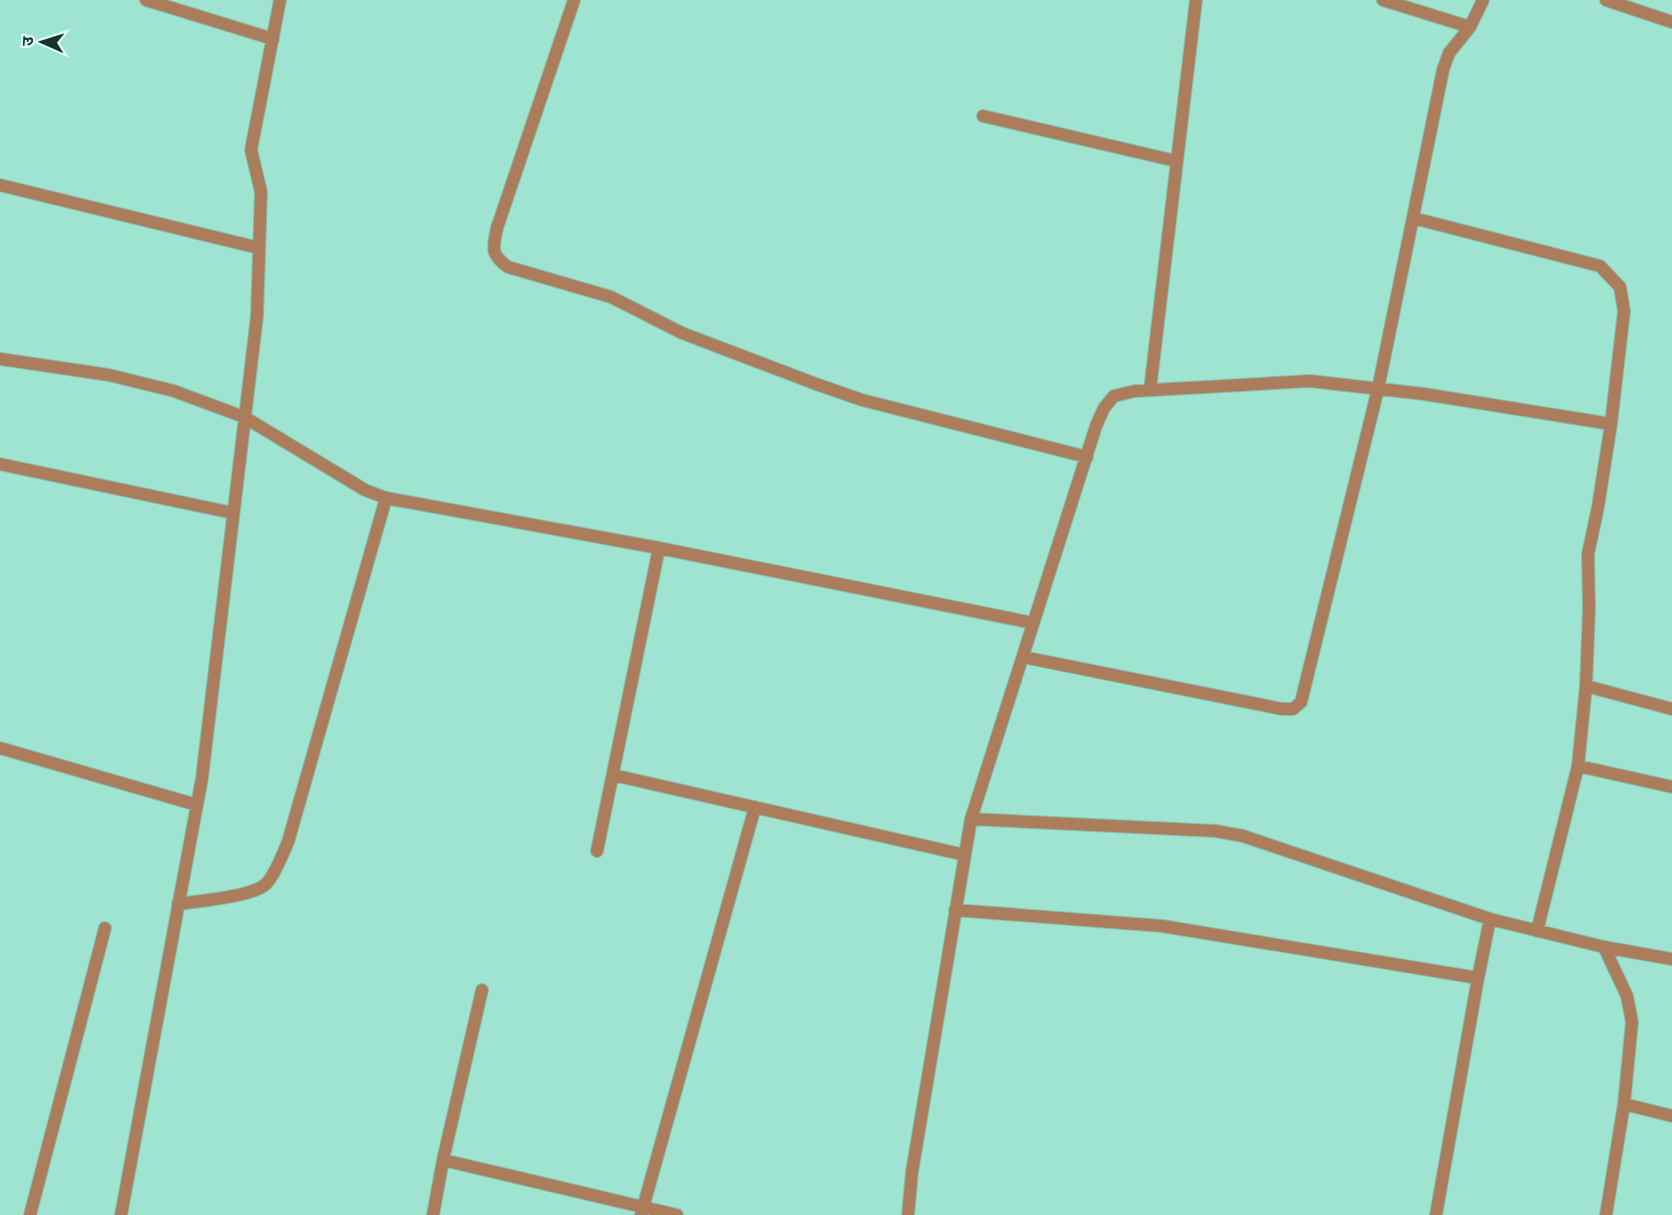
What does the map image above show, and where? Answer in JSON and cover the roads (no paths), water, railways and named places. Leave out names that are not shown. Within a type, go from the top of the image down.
[{"type":"street","points":[[146,0],[273,39]]},
{"type":"street","points":[[122,1215],[203,766],[257,316],[261,192],[252,150],[280,0]]},
{"type":"street","points":[[574,0],[497,228],[493,247],[497,259],[508,267],[610,297],[682,333],[862,400],[1087,457]]},
{"type":"street","points":[[1150,390],[1196,0]]},
{"type":"street","points":[[1383,0],[1470,27]]},
{"type":"street","points":[[1023,657],[1282,709],[1293,709],[1301,702],[1378,388],[1443,70],[1449,53],[1470,27],[1483,0]]},
{"type":"street","points":[[1606,0],[1672,22]]},
{"type":"street","points":[[983,116],[1176,161]]},
{"type":"street","points":[[0,185],[259,248]]},
{"type":"street","points":[[1413,218],[1600,266],[1620,287],[1624,311],[1611,424],[1588,554],[1589,609],[1586,686],[1578,766],[1537,931]]},
{"type":"street","points":[[0,359],[108,375],[174,391],[244,417],[365,490],[386,498],[659,548],[1033,623]]},
{"type":"street","points":[[908,1215],[912,1172],[971,819],[1087,457],[1104,408],[1114,396],[1135,391],[1310,381],[1424,394],[1611,424]]},
{"type":"street","points":[[0,464],[233,513]]},
{"type":"street","points":[[178,904],[250,892],[266,884],[278,865],[288,842],[386,498]]},
{"type":"street","points":[[597,851],[659,548]]},
{"type":"street","points":[[1586,686],[1672,709]]},
{"type":"street","points":[[0,748],[197,806]]},
{"type":"street","points":[[1578,766],[1672,787]]},
{"type":"street","points":[[613,775],[965,855]]},
{"type":"street","points":[[642,1211],[755,807]]},
{"type":"street","points":[[971,819],[1216,831],[1490,919],[1604,946],[1672,959]]},
{"type":"street","points":[[955,910],[1162,926],[1478,978]]},
{"type":"street","points":[[1436,1215],[1490,919]]},
{"type":"street","points":[[30,1215],[105,928]]},
{"type":"street","points":[[1604,946],[1627,996],[1632,1022],[1624,1104],[1606,1215]]},
{"type":"street","points":[[433,1215],[443,1160],[482,990]]},
{"type":"street","points":[[1624,1104],[1672,1116]]},
{"type":"street","points":[[443,1160],[642,1211],[677,1215]]}]
